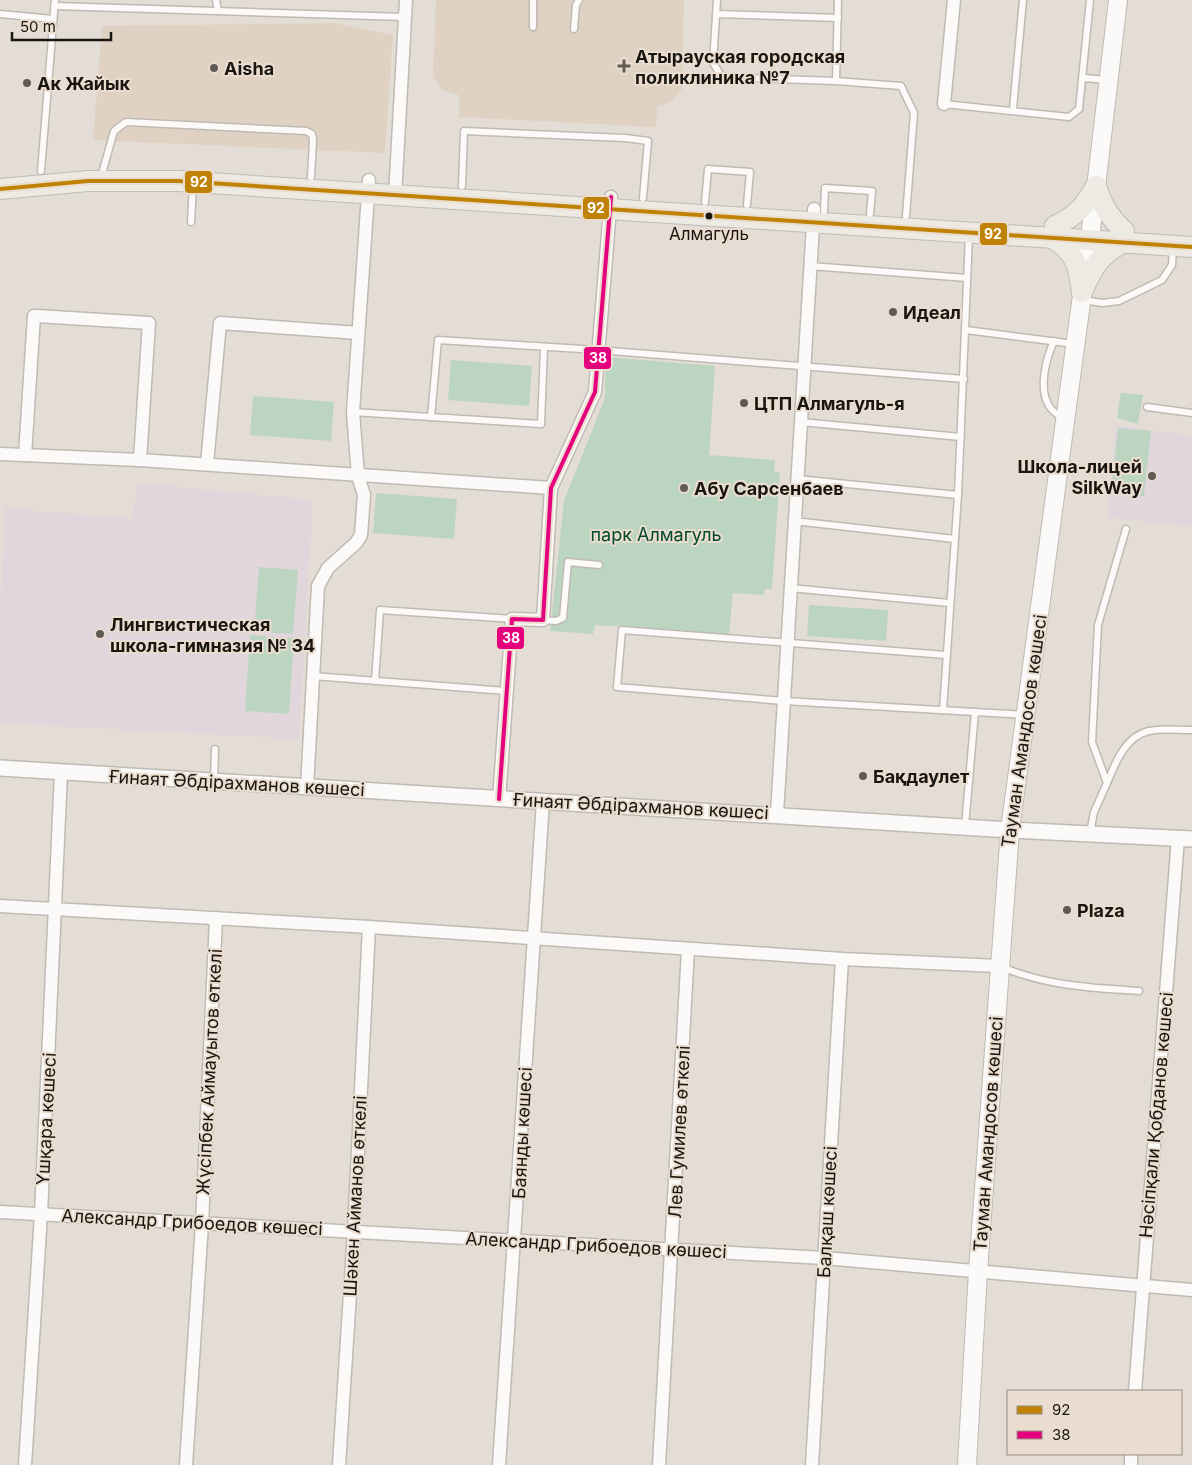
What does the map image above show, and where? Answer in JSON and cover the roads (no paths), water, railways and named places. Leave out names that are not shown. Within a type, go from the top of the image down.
[{"type":"main road","name":"Тауман Амандосов көшесі","points":[[967,1465],[978,1271],[1010,830],[1076,344],[1118,0]]},
{"type":"main road","points":[[0,176],[41,171],[178,168],[311,177],[369,187]]},
{"type":"main road","points":[[0,189],[88,181],[369,187],[610,203],[817,214],[906,216],[1054,232],[1124,237],[1192,235]]},
{"type":"main road","points":[[396,189],[462,186],[610,203],[643,198],[747,205],[969,233],[1054,232],[1078,214],[1085,206],[1096,186]]},
{"type":"main road","points":[[1096,186],[1102,206],[1124,237],[1183,247]]},
{"type":"main road","points":[[1054,232],[1077,263],[1082,296]]},
{"type":"main road","points":[[1082,296],[1094,265],[1124,237]]},
{"type":"street","points":[[396,189],[406,0]]},
{"type":"street","points":[[944,104],[954,0]]},
{"type":"street","points":[[307,788],[318,586],[328,568],[356,543],[361,535],[364,496],[358,476],[353,412],[369,187]]},
{"type":"street","points":[[499,799],[512,619],[543,620],[551,488],[595,392],[610,203]]},
{"type":"street","points":[[777,814],[810,266],[817,214]]},
{"type":"street","points":[[25,455],[34,316],[37,316],[149,323],[140,460]]},
{"type":"street","points":[[206,464],[220,323],[358,333]]},
{"type":"street","points":[[0,454],[206,464],[551,488]]},
{"type":"street","name":"Ғинаят Әбдірахманов көшесі","points":[[0,768],[307,788],[777,814],[1010,830],[1185,838]]},
{"type":"street","name":"Үшқара көшесі","points":[[25,1465],[41,1214],[61,773]]},
{"type":"street","name":"Баянды көшесі","points":[[499,1465],[543,801]]},
{"type":"street","name":"Нәсіпқали Қобданов көшесі","points":[[1135,1390],[1142,1286],[1185,838]]},
{"type":"street","points":[[0,906],[369,927],[842,959],[999,966]]},
{"type":"street","name":"Жүсіпбек Аймауытов өткелі","points":[[186,1465],[202,1224],[216,918]]},
{"type":"street","name":"Шәкен Айманов өткелі","points":[[339,1465],[354,1231],[369,927]]},
{"type":"street","name":"Лев Гумилев өткелі","points":[[659,1465],[688,948]]},
{"type":"street","name":"Балқаш көшесі","points":[[812,1465],[842,959]]},
{"type":"street","name":"Александр Грибоедов көшесі","points":[[0,1212],[824,1258],[1192,1290]]},
{"type":"lane","points":[[216,0],[218,11]]},
{"type":"lane","points":[[533,0],[533,27]]},
{"type":"lane","points":[[574,29],[576,5],[579,0]]},
{"type":"lane","points":[[716,0],[713,63],[722,77],[836,81],[901,86],[914,113],[906,216]]},
{"type":"lane","points":[[836,81],[838,0]]},
{"type":"lane","points":[[1013,110],[1023,0]]},
{"type":"lane","points":[[944,104],[1069,117],[1079,109],[1084,78],[1090,0]]},
{"type":"lane","points":[[41,171],[55,3],[404,18]]},
{"type":"lane","points":[[0,14],[53,19]]},
{"type":"lane","points":[[716,14],[838,18]]},
{"type":"lane","points":[[1084,78],[1108,80]]},
{"type":"lane","points":[[103,170],[114,131],[119,125],[126,122],[306,131],[312,134],[313,140],[311,177]]},
{"type":"lane","points":[[462,186],[464,131],[625,138],[648,140],[643,198]]},
{"type":"lane","points":[[705,202],[708,168],[750,172],[747,205]]},
{"type":"lane","points":[[192,222],[193,182]]},
{"type":"lane","points":[[943,710],[958,495],[969,233]]},
{"type":"lane","points":[[1082,296],[1102,303],[1119,301],[1162,280],[1183,247]]},
{"type":"lane","points":[[810,266],[967,278]]},
{"type":"lane","points":[[966,330],[1076,344]]},
{"type":"lane","points":[[431,417],[438,340],[598,350],[964,379]]},
{"type":"lane","points":[[1054,341],[1048,354],[1043,391],[1049,406],[1065,422]]},
{"type":"lane","points":[[353,412],[540,424],[544,347]]},
{"type":"lane","points":[[1147,407],[1192,413]]},
{"type":"lane","points":[[800,422],[961,436]]},
{"type":"lane","points":[[796,479],[958,495]]},
{"type":"lane","points":[[794,521],[955,539]]},
{"type":"lane","points":[[1106,783],[1092,742],[1098,625],[1126,529]]},
{"type":"lane","points":[[543,620],[556,621],[562,618],[568,562],[599,565]]},
{"type":"lane","points":[[790,588],[949,603]]},
{"type":"lane","points":[[375,681],[380,610],[512,619]]},
{"type":"lane","points":[[946,655],[622,630],[617,687],[784,701],[1027,715]]},
{"type":"lane","points":[[313,676],[506,690]]},
{"type":"lane","points":[[965,826],[975,712]]},
{"type":"lane","points":[[1090,833],[1094,812],[1117,758],[1131,741],[1148,731],[1192,730]]},
{"type":"lane","points":[[214,782],[215,749]]},
{"type":"lane","points":[[999,966],[1030,979],[1083,988],[1139,991]]},
{"type":"place","name":"Атырауская городская поликлиника №7","points":[[624,66]]},
{"type":"place","name":"Aisha","points":[[214,68]]},
{"type":"place","name":"Ак Жайык","points":[[27,83]]},
{"type":"place","name":"Алмагуль","points":[[709,216]]},
{"type":"place","name":"Идеал","points":[[893,312]]},
{"type":"place","name":"ЦТП Алмагуль-я","points":[[744,403]]},
{"type":"place","name":"Школа-лицей SilkWay","points":[[1152,476]]},
{"type":"place","name":"Абу Сарсенбаев","points":[[684,488]]},
{"type":"place","name":"Лингвистическая школа-гимназия № 34","points":[[100,634]]},
{"type":"place","name":"Бақдаулет","points":[[863,776]]},
{"type":"place","name":"Plaza","points":[[1067,910]]},
{"type":"park label","name":"парк Алмагуль","points":[[656,534]]}]
